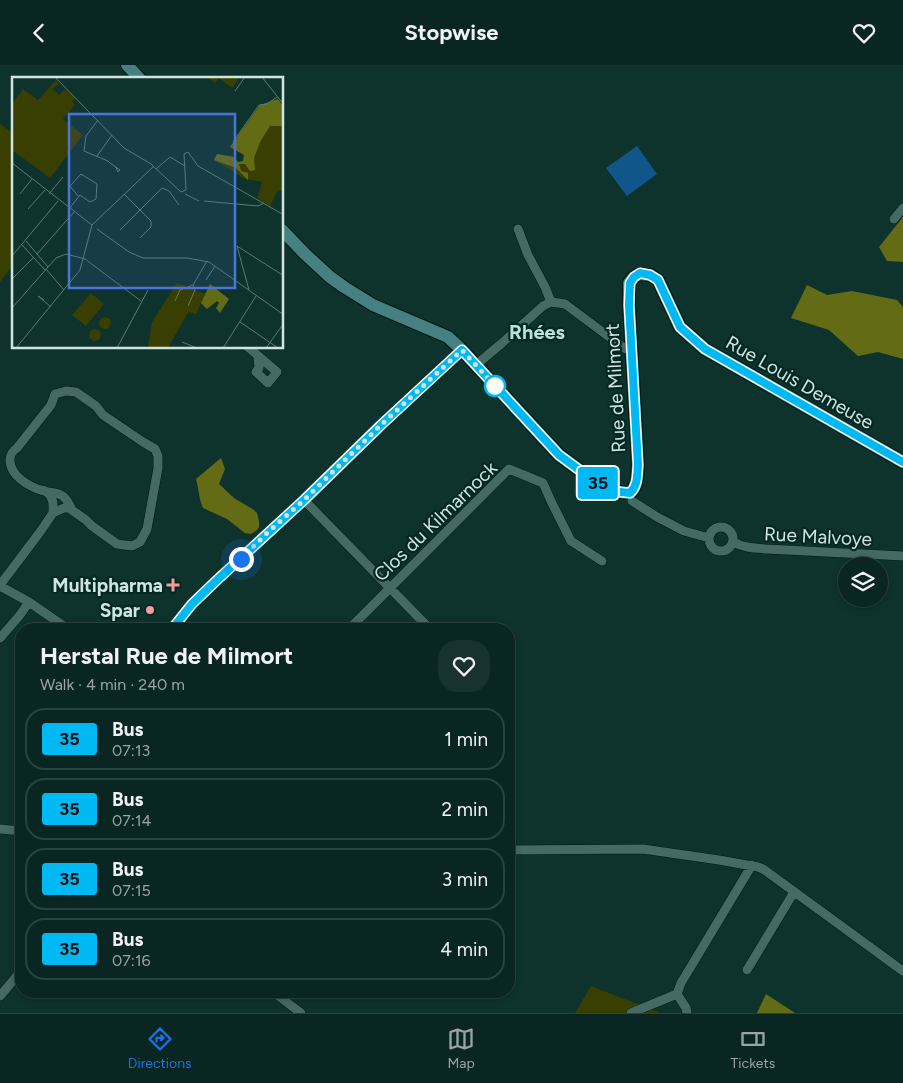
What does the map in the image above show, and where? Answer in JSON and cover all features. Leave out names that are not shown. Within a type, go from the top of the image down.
[{"type":"street","points":[[127,65],[138,77]]},
{"type":"street","points":[[894,219],[903,208]]},
{"type":"street","points":[[518,229],[528,255],[546,287],[551,302]]},
{"type":"street","name":"Rue de Milmort","points":[[284,232],[330,277],[344,287],[373,305],[448,337],[559,455],[610,491],[630,493],[637,482],[638,465],[629,305],[630,283],[634,277],[640,273],[650,275],[658,280],[680,327],[705,349]]},
{"type":"street","points":[[476,365],[543,306],[551,302],[565,303],[624,348],[632,351]]},
{"type":"street","points":[[250,349],[258,357]]},
{"type":"street","name":"Rue Louis Demeuse","points":[[705,349],[903,462]]},
{"type":"street","points":[[177,623],[192,604],[462,350]]},
{"type":"street","points":[[59,623],[0,585],[56,511],[69,508],[117,544],[132,547],[140,542],[147,529],[158,468],[158,456],[155,449],[103,415],[96,406],[76,392],[66,391],[55,394],[51,405],[17,448],[12,451],[10,456],[12,469],[16,475],[37,490],[43,490],[67,498],[72,510]]},
{"type":"street","name":"Clos du Kilmarnock","points":[[355,623],[509,469],[543,483],[571,541],[602,561]]},
{"type":"street","points":[[48,492],[53,500],[56,511]]},
{"type":"street","points":[[304,500],[424,623]]},
{"type":"street","points":[[632,501],[684,531],[709,538],[711,546],[718,551],[726,551],[734,541]]},
{"type":"street","name":"Rue Malvoye","points":[[709,538],[713,529],[722,527],[730,530],[734,541],[739,545],[747,547],[903,557]]},
{"type":"street","points":[[0,639],[29,602]]},
{"type":"street","points":[[0,829],[15,830]]},
{"type":"street","points":[[515,850],[643,849],[752,865],[762,869],[903,971]]},
{"type":"street","points":[[631,1013],[677,994],[685,975],[752,865]]},
{"type":"street","points":[[747,970],[794,892]]},
{"type":"street","points":[[0,996],[15,978]]},
{"type":"street","points":[[677,994],[687,1013]]},
{"type":"street","points":[[282,998],[302,1013]]},
{"type":"green space","points":[[0,124],[12,133],[12,266],[0,282]]},
{"type":"green space","points":[[903,217],[903,262],[887,261],[879,247]]},
{"type":"green space","points":[[807,285],[827,295],[852,291],[897,300],[903,307],[903,359],[878,352],[858,356],[829,330],[791,318]]},
{"type":"green space","points":[[221,458],[225,469],[219,484],[234,498],[257,513],[259,527],[251,534],[245,533],[227,519],[203,508],[196,479]]},
{"type":"green space","points":[[591,986],[660,1013],[575,1013]]},
{"type":"green space","points":[[766,994],[795,1013],[757,1013]]},
{"type":"water","points":[[637,146],[657,174],[627,196],[606,168]]},
{"type":"bus line","name":"35","points":[[177,623],[192,604],[217,580],[462,350],[559,455],[610,491],[630,493],[633,491],[637,482],[638,465],[629,305],[630,283],[640,273],[650,275],[658,280],[680,327],[705,349],[903,462]]},
{"type":"place","name":"Multipharma","points":[[173,585]]},
{"type":"place","name":"Spar","points":[[150,610]]},
{"type":"district","name":"Rhées","points":[[537,332]]},
{"type":"route","points":[[241,559],[462,350],[495,386]]}]
